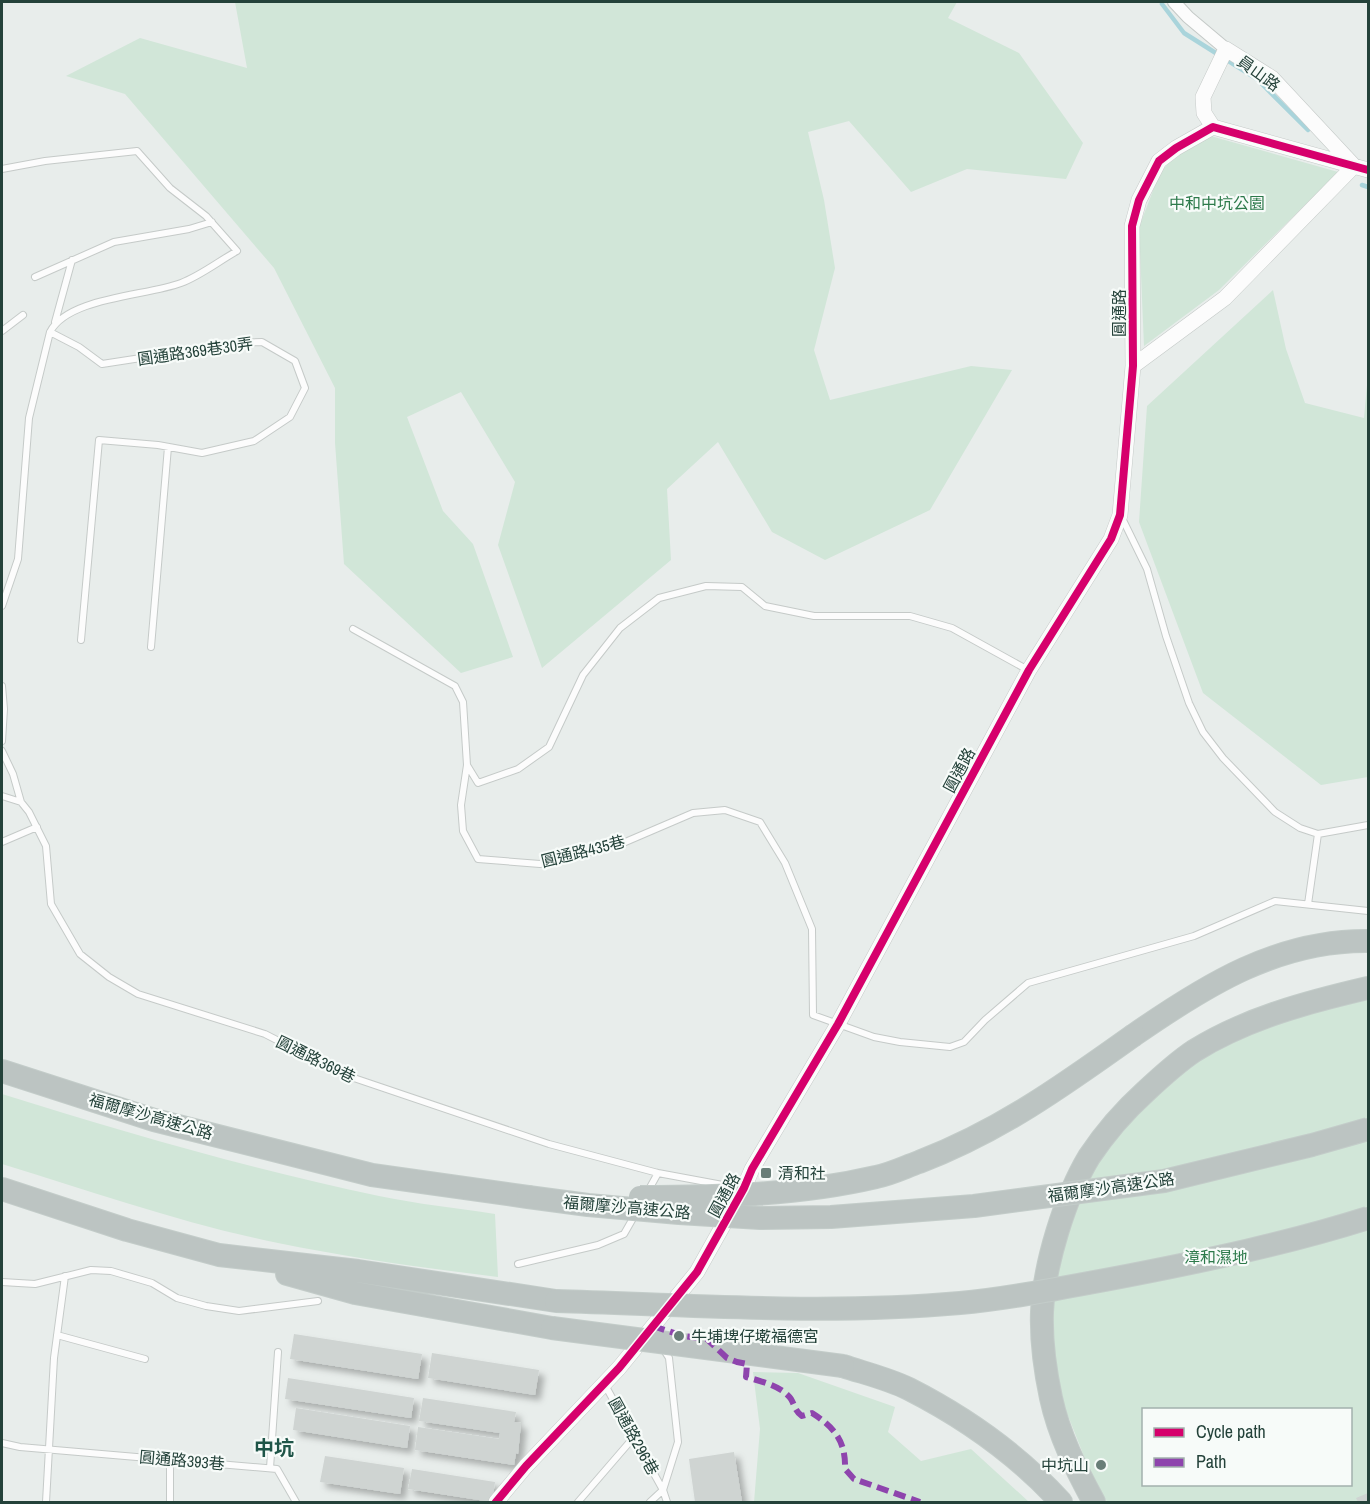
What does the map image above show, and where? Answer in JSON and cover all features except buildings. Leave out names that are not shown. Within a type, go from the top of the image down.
[{"type":"highway","points":[[528,1197],[732,1196],[807,1190],[878,1177],[949,1150],[1000,1126],[1185,1000],[1219,980],[1270,958],[1302,948],[1347,941],[1368,941]]},
{"type":"highway","points":[[1094,1503],[1070,1458],[1051,1399],[1044,1354],[1042,1312],[1047,1278],[1063,1210],[1089,1158],[1110,1129],[1167,1071],[1195,1051],[1247,1024],[1299,1006],[1368,988]]},
{"type":"highway","name":"福爾摩沙高速公路","points":[[2,1071],[154,1120],[372,1175],[588,1205],[760,1218],[831,1217],[974,1206],[1164,1180],[1312,1145],[1368,1129]]},
{"type":"highway","points":[[2,1189],[128,1230],[355,1293],[552,1328],[843,1366],[907,1388],[959,1418],[995,1441],[1044,1485],[1060,1503]]},
{"type":"highway","points":[[219,1255],[358,1271],[556,1301],[770,1309],[960,1302],[1086,1283],[1202,1261],[1310,1236],[1368,1218]]},
{"type":"street","name":"員山路","points":[[1173,2],[1223,55],[1272,78],[1361,168]]},
{"type":"street","points":[[1223,55],[1203,97],[1204,113],[1213,127],[1361,168]]},
{"type":"street","name":"圓通路","points":[[496,1503],[526,1466],[651,1329],[697,1272],[744,1188],[752,1169],[838,1024],[1029,670],[1111,539],[1120,515],[1133,366],[1132,226],[1138,200],[1159,161],[1176,148],[1213,127]]},
{"type":"street","points":[[1133,366],[1225,298],[1361,168]]},
{"type":"lane","points":[[2,169],[45,161],[137,151],[170,188],[206,216],[237,251],[181,283],[75,310],[55,322]]},
{"type":"lane","points":[[35,277],[114,242],[189,229],[212,222]]},
{"type":"lane","points":[[2,606],[18,559],[29,418],[50,332],[55,322],[72,260]]},
{"type":"lane","points":[[2,331],[23,315]]},
{"type":"lane","name":"圓通路369巷30弄","points":[[50,332],[79,347],[102,364],[238,343],[262,342],[295,361],[305,388],[290,417],[254,441],[202,453],[99,440],[81,640]]},
{"type":"lane","points":[[152,647],[168,447]]},
{"type":"lane","points":[[1120,515],[1147,569],[1185,692],[1203,732],[1243,781],[1275,812],[1300,828],[1318,834],[1368,825]]},
{"type":"lane","points":[[353,629],[455,686],[463,702],[467,765],[478,783],[518,770],[549,747],[583,675],[620,628],[659,598],[706,586],[742,587],[765,606],[814,616],[910,616],[952,628],[1029,670]]},
{"type":"lane","points":[[2,686],[4,709],[2,741]]},
{"type":"lane","name":"圓通路369巷","points":[[2,751],[13,774],[21,802],[29,812],[46,846],[51,904],[80,954],[108,977],[138,994],[265,1034],[345,1075],[549,1144],[658,1173],[744,1188]]},
{"type":"lane","name":"圓通路435巷","points":[[467,765],[461,805],[463,831],[478,860],[540,864],[623,843],[693,813],[725,810],[760,822],[784,862],[812,929],[813,1015],[838,1024]]},
{"type":"lane","points":[[2,796],[21,802]]},
{"type":"lane","points":[[2,842],[37,827]]},
{"type":"lane","points":[[1308,904],[1318,834]]},
{"type":"lane","points":[[838,1024],[874,1037],[950,1047],[964,1042],[984,1020],[1028,983],[1194,936],[1275,901],[1350,911],[1368,911]]},
{"type":"lane","points":[[518,1264],[598,1245],[624,1234],[658,1173]]},
{"type":"lane","points":[[2,1282],[35,1284],[91,1270],[111,1271],[152,1283],[177,1298],[206,1306],[239,1311],[318,1301]]},
{"type":"lane","points":[[46,1503],[57,1335],[65,1276]]},
{"type":"lane","name":"圓通路296巷","points":[[651,1329],[669,1358],[678,1442],[663,1490]]},
{"type":"lane","points":[[57,1335],[145,1359]]},
{"type":"lane","points":[[278,1352],[270,1468],[277,1469],[296,1503]]},
{"type":"lane","name":"圓通路296巷","points":[[604,1383],[663,1490],[667,1503]]},
{"type":"lane","points":[[578,1503],[634,1437]]},
{"type":"lane","name":"圓通路393巷","points":[[2,1443],[270,1468]]},
{"type":"lane","points":[[170,1458],[170,1503]]},
{"type":"lane","points":[[650,1503],[663,1490]]},
{"type":"green space","points":[[235,2],[957,2],[948,18],[1019,53],[1083,143],[1066,179],[967,169],[911,192],[849,121],[808,132],[824,200],[835,268],[814,350],[830,400],[971,366],[1012,370],[930,510],[825,560],[772,532],[718,442],[667,489],[671,560],[542,668],[498,545],[515,482],[461,392],[407,417],[443,511],[473,544],[513,657],[461,673],[344,564],[335,443],[335,388],[274,268],[125,94],[66,76],[140,38],[247,68]]},
{"type":"green space","name":"中和中坑公園","points":[[1193,131],[1338,172],[1219,290],[1144,346],[1139,227],[1159,175]]},
{"type":"green space","points":[[1273,290],[1286,349],[1305,403],[1364,418],[1368,374],[1368,777],[1321,785],[1203,693],[1139,522],[1147,406]]},
{"type":"green space","name":"漳和濕地","points":[[1368,1000],[1368,1502],[1107,1502],[1089,1469],[1063,1403],[1053,1357],[1052,1304],[1067,1221],[1103,1149],[1172,1077],[1219,1046],[1273,1024]]},
{"type":"green space","points":[[2,1094],[142,1136],[284,1174],[393,1199],[495,1214],[498,1277],[360,1258],[243,1235],[139,1207],[2,1164]]},
{"type":"green space","points":[[753,1372],[798,1373],[895,1407],[888,1432],[921,1461],[971,1449],[1029,1502],[754,1502],[760,1429]]},
{"type":"waterway","points":[[1162,4],[1184,33],[1257,79],[1308,130]]},
{"type":"waterway","points":[[1362,185],[1368,187]]},
{"type":"marked path","points":[[653,1326],[683,1336],[707,1339],[727,1358],[747,1364],[746,1377],[770,1385],[787,1394],[802,1416],[812,1413],[832,1429],[841,1443],[845,1469],[854,1479],[920,1502]]},
{"type":"cycle path","points":[[496,1502],[526,1466],[619,1368],[697,1272],[744,1188],[752,1169],[838,1024],[1029,670],[1111,539],[1120,515],[1133,366],[1132,226],[1139,200],[1159,161],[1176,148],[1213,127],[1368,170]]},
{"type":"place","name":"清和社","points":[[766,1173]]},
{"type":"place","name":"牛埔埤仔墘福德宮","points":[[679,1336]]},
{"type":"place","name":"中坑山","points":[[1101,1465]]},
{"type":"district","name":"中坑","points":[[274,1447]]}]
